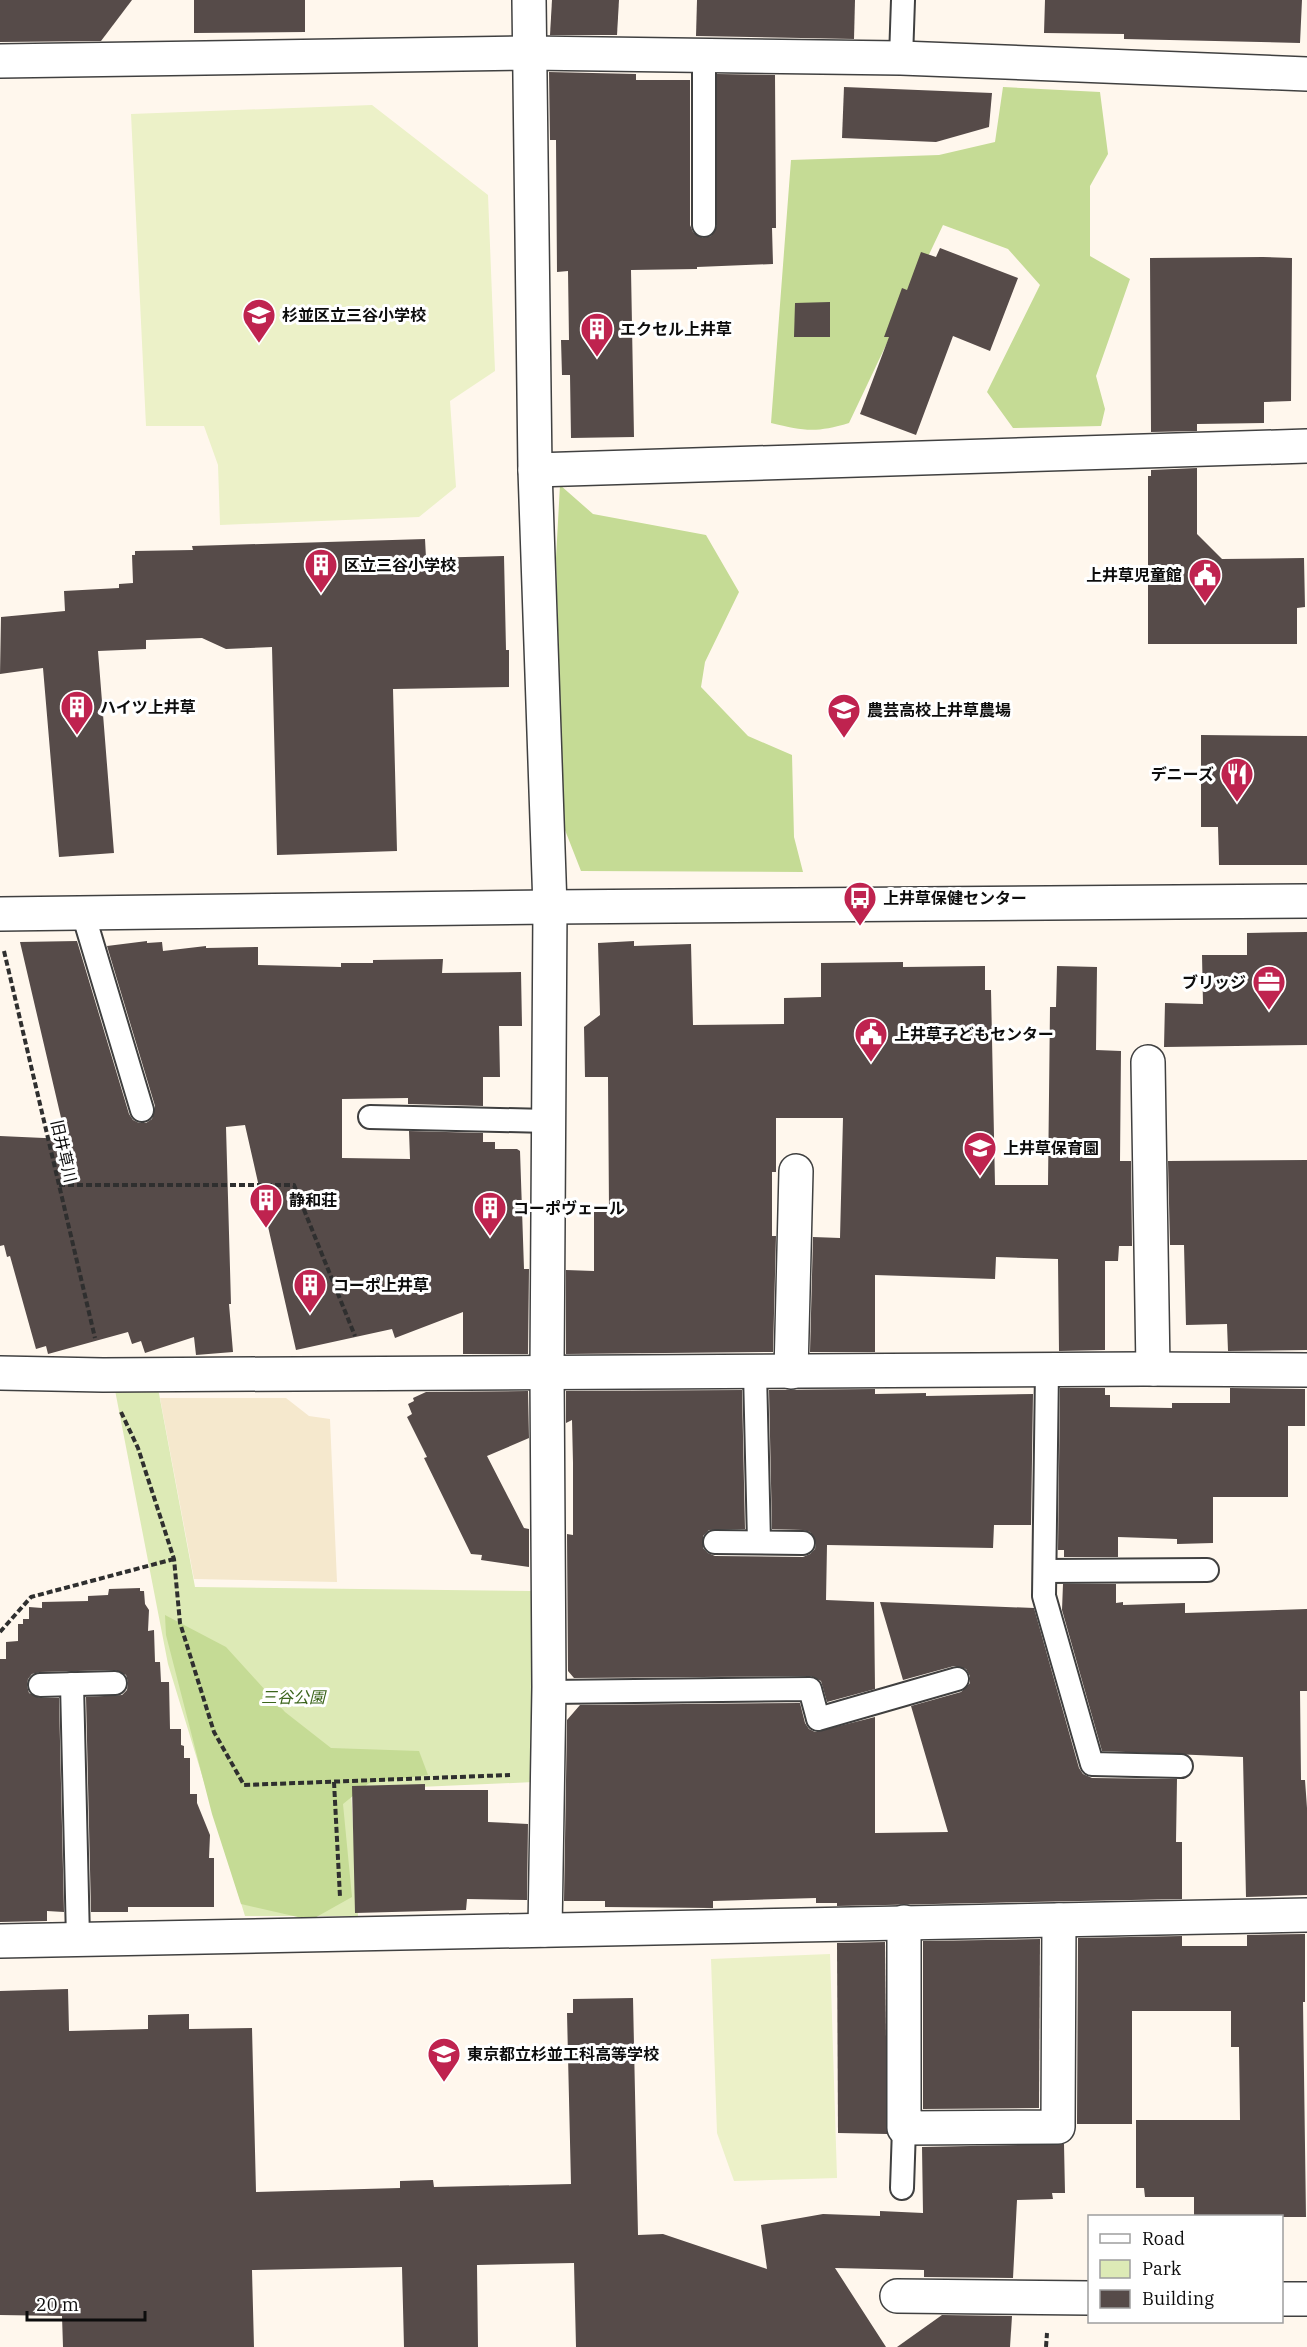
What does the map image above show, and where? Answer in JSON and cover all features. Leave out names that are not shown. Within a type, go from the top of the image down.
[{"type":"street","points":[[529,0],[536,470],[550,907],[547,1372],[549,1692],[545,1930]]},
{"type":"street","points":[[0,61],[530,53],[901,58],[1307,74]]},
{"type":"street","points":[[536,470],[1307,446]]},
{"type":"street","points":[[1,929],[83,914],[550,907],[1307,901]]},
{"type":"street","points":[[1148,1062],[1153,1369]]},
{"type":"street","points":[[791,1372],[796,1171]]},
{"type":"street","points":[[0,1373],[103,1375],[1307,1370]]},
{"type":"street","points":[[0,1941],[1307,1915]]},
{"type":"street","points":[[904,1922],[903,2128],[1058,2127],[1059,1920]]},
{"type":"street","points":[[897,2296],[1088,2298]]},
{"type":"street","points":[[1283,2299],[1307,2299]]},
{"type":"lane","points":[[901,58],[903,0]]},
{"type":"lane","points":[[704,56],[705,225]]},
{"type":"lane","points":[[83,914],[142,1110]]},
{"type":"lane","points":[[370,1117],[548,1121]]},
{"type":"lane","points":[[1047,1370],[1044,1596],[1092,1764],[1181,1766]]},
{"type":"lane","points":[[755,1372],[759,1542]]},
{"type":"lane","points":[[715,1542],[803,1543]]},
{"type":"lane","points":[[1045,1571],[1207,1570]]},
{"type":"lane","points":[[549,1692],[810,1689],[818,1719],[957,1679]]},
{"type":"lane","points":[[40,1685],[116,1683]]},
{"type":"lane","points":[[72,1684],[78,1939]]},
{"type":"lane","points":[[902,2188],[903,2128]]},
{"type":"path","name":"旧井草川","points":[[1,929],[103,1375],[138,1448],[174,1559],[180,1623],[214,1732],[244,1785],[334,1782]]},
{"type":"path","points":[[59,1185],[294,1185],[370,1373]]},
{"type":"path","points":[[0,1632],[31,1597],[174,1559]]},
{"type":"path","points":[[342,1934],[334,1782],[548,1774]]},
{"type":"shaded area","points":[[160,1398],[286,1398],[309,1416],[330,1419],[337,1582],[194,1579]]},
{"type":"green space","points":[[1003,87],[1100,92],[1108,154],[1090,186],[1090,256],[1130,279],[1096,376],[1105,409],[1101,426],[1013,428],[987,392],[1040,285],[1008,249],[943,225],[849,423],[810,430],[771,423],[791,160],[939,155],[995,142]]},
{"type":"green space","points":[[372,105],[488,195],[495,371],[450,401],[456,487],[419,517],[220,525],[218,465],[204,426],[146,426],[131,114]]},
{"type":"green space","points":[[560,485],[593,514],[706,535],[739,592],[705,662],[701,687],[748,736],[792,755],[794,837],[803,872],[581,871],[563,825],[556,558]]},
{"type":"green space","name":"三谷公園","points":[[157,1383],[195,1587],[531,1591],[534,1782],[351,1790],[358,1916],[245,1916],[168,1664],[114,1385]]},
{"type":"green space","points":[[165,1615],[226,1647],[285,1712],[331,1748],[419,1751],[428,1775],[369,1783],[343,1804],[352,1897],[311,1920],[241,1904],[212,1814],[166,1635]]},
{"type":"green space","points":[[830,1954],[837,2178],[734,2181],[717,2133],[711,1959]]},
{"type":"building","points":[[0,0],[132,0],[101,41],[0,42]]},
{"type":"building","points":[[194,0],[305,0],[305,32],[194,33]]},
{"type":"building","points":[[552,0],[619,0],[617,35],[550,35]]},
{"type":"building","points":[[697,0],[855,0],[854,39],[696,36]]},
{"type":"building","points":[[1045,0],[1302,0],[1300,43],[1124,39],[1124,34],[1044,33]]},
{"type":"building","points":[[549,72],[636,74],[636,80],[690,80],[690,225],[693,232],[703,238],[711,236],[717,225],[717,74],[775,75],[776,228],[772,228],[773,264],[631,270],[634,437],[571,438],[570,375],[562,375],[561,340],[569,340],[568,271],[557,272],[556,140],[550,140]]},
{"type":"building","points":[[844,87],[992,93],[989,127],[936,142],[842,138]]},
{"type":"building","points":[[940,248],[1018,278],[990,351],[953,336],[916,435],[860,414],[889,337],[884,337],[902,288],[907,290],[921,252],[936,257]]},
{"type":"building","points":[[1150,258],[1292,258],[1291,401],[1264,402],[1264,423],[1197,424],[1197,431],[1151,432]]},
{"type":"building","points":[[830,302],[830,337],[794,337],[795,303]]},
{"type":"building","points":[[1197,468],[1197,534],[1222,559],[1304,558],[1305,607],[1297,608],[1297,644],[1148,644],[1148,476],[1151,476],[1151,470]]},
{"type":"building","points":[[425,539],[426,558],[504,556],[509,687],[393,689],[397,851],[277,855],[272,647],[226,649],[202,638],[146,640],[146,649],[98,651],[114,853],[59,857],[43,668],[0,674],[1,617],[65,611],[64,591],[119,588],[119,584],[133,583],[132,555],[135,555],[135,551],[193,550],[192,546]]},
{"type":"building","points":[[1201,735],[1307,736],[1307,865],[1219,865],[1218,827],[1201,827]]},
{"type":"building","points":[[1307,932],[1307,1045],[1164,1047],[1165,1003],[1203,1004],[1202,955],[1247,955],[1247,933]]},
{"type":"building","points":[[77,941],[129,1114],[139,1123],[146,1123],[152,1119],[155,1106],[107,946],[147,941],[147,943],[162,942],[163,951],[206,946],[206,948],[258,947],[258,965],[341,967],[341,963],[373,963],[373,960],[443,959],[442,973],[521,972],[522,1026],[499,1026],[500,1077],[483,1077],[483,1106],[408,1104],[408,1098],[342,1099],[342,1158],[410,1159],[409,1131],[483,1133],[483,1142],[495,1142],[495,1149],[520,1151],[524,1269],[529,1269],[528,1354],[463,1354],[463,1312],[395,1338],[392,1329],[296,1350],[245,1125],[226,1127],[231,1304],[229,1304],[233,1352],[196,1355],[194,1337],[145,1353],[141,1341],[132,1344],[128,1332],[48,1354],[46,1346],[36,1349],[10,1256],[7,1257],[4,1245],[0,1246],[0,1136],[66,1139],[20,942]]},
{"type":"building","points":[[634,941],[634,946],[691,944],[693,1025],[784,1024],[784,998],[821,997],[821,963],[903,962],[903,967],[985,966],[985,990],[991,990],[995,1185],[1048,1185],[1050,1007],[1056,1007],[1057,966],[1097,967],[1096,1050],[1121,1051],[1120,1161],[1131,1161],[1132,1246],[1119,1246],[1118,1261],[1105,1261],[1105,1350],[1059,1351],[1058,1259],[996,1257],[995,1279],[875,1275],[875,1352],[810,1352],[813,1237],[840,1238],[843,1118],[776,1118],[776,1172],[772,1172],[772,1236],[776,1236],[773,1352],[566,1354],[566,1270],[594,1271],[594,1209],[609,1209],[608,1077],[585,1077],[584,1027],[600,1015],[598,943]]},
{"type":"building","points":[[1307,1160],[1307,1350],[1228,1351],[1227,1324],[1186,1325],[1184,1245],[1170,1245],[1168,1161]]},
{"type":"building","points":[[1060,1388],[1105,1388],[1105,1395],[1110,1395],[1110,1407],[1172,1408],[1172,1403],[1230,1403],[1230,1388],[1305,1389],[1305,1426],[1288,1426],[1288,1497],[1213,1497],[1213,1543],[1177,1544],[1177,1539],[1118,1537],[1118,1557],[1064,1557],[1064,1550],[1058,1550]]},
{"type":"building","points":[[875,1389],[875,1394],[926,1393],[926,1396],[1033,1394],[1031,1525],[994,1525],[993,1548],[827,1545],[826,1600],[874,1602],[875,1689],[827,1702],[821,1681],[810,1676],[574,1678],[568,1671],[567,1534],[573,1535],[573,1463],[572,1420],[566,1423],[566,1391],[742,1390],[745,1529],[709,1530],[703,1536],[703,1548],[715,1556],[803,1557],[815,1549],[816,1543],[810,1532],[772,1529],[769,1390]]},
{"type":"building","points":[[528,1391],[529,1438],[487,1456],[524,1528],[529,1529],[529,1567],[481,1560],[482,1555],[471,1554],[424,1458],[427,1457],[407,1417],[412,1414],[408,1404],[414,1401],[413,1398],[426,1392]]},
{"type":"building","points":[[1063,1584],[1116,1584],[1116,1603],[1123,1602],[1123,1605],[1185,1603],[1185,1613],[1307,1609],[1307,1691],[1300,1691],[1301,1780],[1305,1780],[1307,1808],[1307,1895],[1246,1897],[1243,1757],[1102,1751],[1062,1610]]},
{"type":"building","points":[[140,1588],[140,1591],[144,1591],[145,1604],[149,1610],[148,1631],[154,1630],[155,1662],[160,1662],[161,1682],[169,1682],[170,1729],[181,1729],[184,1758],[190,1758],[190,1794],[197,1794],[197,1803],[210,1835],[209,1858],[214,1858],[214,1907],[128,1907],[128,1912],[91,1912],[86,1697],[122,1695],[127,1690],[128,1682],[126,1675],[115,1670],[40,1672],[32,1674],[28,1679],[29,1693],[40,1698],[59,1698],[64,1912],[47,1911],[47,1921],[0,1922],[0,1659],[6,1659],[6,1642],[18,1641],[18,1624],[23,1624],[23,1619],[29,1619],[29,1607],[42,1608],[42,1602],[88,1601],[88,1596],[108,1595],[109,1589]]},
{"type":"building","points":[[880,1602],[1034,1608],[1079,1768],[1083,1774],[1092,1778],[1177,1779],[1176,1842],[1182,1842],[1182,1899],[837,1906],[837,1903],[816,1903],[816,1898],[713,1901],[713,1908],[605,1907],[605,1901],[564,1901],[567,1720],[580,1705],[800,1703],[805,1723],[815,1732],[875,1717],[875,1833],[948,1832],[911,1706],[961,1692],[970,1683],[970,1676],[966,1669],[954,1666],[903,1680]]},
{"type":"building","points":[[425,1784],[425,1790],[488,1790],[488,1822],[528,1824],[527,1900],[467,1899],[466,1910],[355,1913],[352,1786]]},
{"type":"building","points":[[1305,1934],[1305,2002],[1303,2002],[1306,2217],[1194,2215],[1194,2197],[1145,2197],[1144,2188],[1136,2188],[1136,2120],[1240,2120],[1239,2047],[1231,2047],[1231,2011],[1132,2011],[1132,2124],[1077,2124],[1078,1938],[1182,1936],[1182,1946],[1247,1946],[1247,1935]]},
{"type":"building","points":[[1040,1939],[1039,2108],[923,2109],[923,1941]]},
{"type":"building","points":[[885,1942],[887,2134],[838,2133],[837,1943]]},
{"type":"building","points":[[68,1989],[69,2031],[148,2029],[148,2015],[189,2014],[189,2029],[252,2028],[256,2192],[400,2188],[400,2181],[433,2180],[434,2187],[571,2184],[567,2013],[573,2013],[573,1999],[633,1998],[638,2235],[663,2234],[767,2269],[761,2225],[823,2214],[880,2216],[880,2211],[923,2213],[922,2147],[1064,2144],[1065,2193],[1052,2193],[1053,2199],[1017,2200],[1013,2278],[924,2277],[924,2270],[835,2268],[886,2347],[576,2347],[574,2263],[477,2265],[478,2347],[404,2347],[402,2267],[252,2270],[254,2347],[63,2347],[62,2316],[0,2315],[0,1991]]},
{"type":"building","points":[[942,2315],[1012,2316],[1010,2347],[897,2347]]},
{"type":"place","name":"杉並区立三谷小学校","points":[[259,344]]},
{"type":"place","name":"エクセル上井草","points":[[597,358]]},
{"type":"place","name":"区立三谷小学校","points":[[321,594]]},
{"type":"place","name":"上井草児童館","points":[[1205,604]]},
{"type":"place","name":"ハイツ上井草","points":[[77,736]]},
{"type":"place","name":"農芸高校上井草農場","points":[[844,739]]},
{"type":"place","name":"デニーズ","points":[[1237,803]]},
{"type":"place","name":"上井草保健センター","points":[[860,927]]},
{"type":"place","name":"ブリッジ","points":[[1269,1011]]},
{"type":"place","name":"上井草子どもセンター","points":[[871,1063]]},
{"type":"place","name":"上井草保育園","points":[[980,1177]]},
{"type":"place","name":"静和荘","points":[[266,1229]]},
{"type":"place","name":"コーポヴェール","points":[[490,1237]]},
{"type":"place","name":"コーポ上井草","points":[[310,1314]]},
{"type":"place","name":"東京都立杉並工科高等学校","points":[[444,2083]]}]
